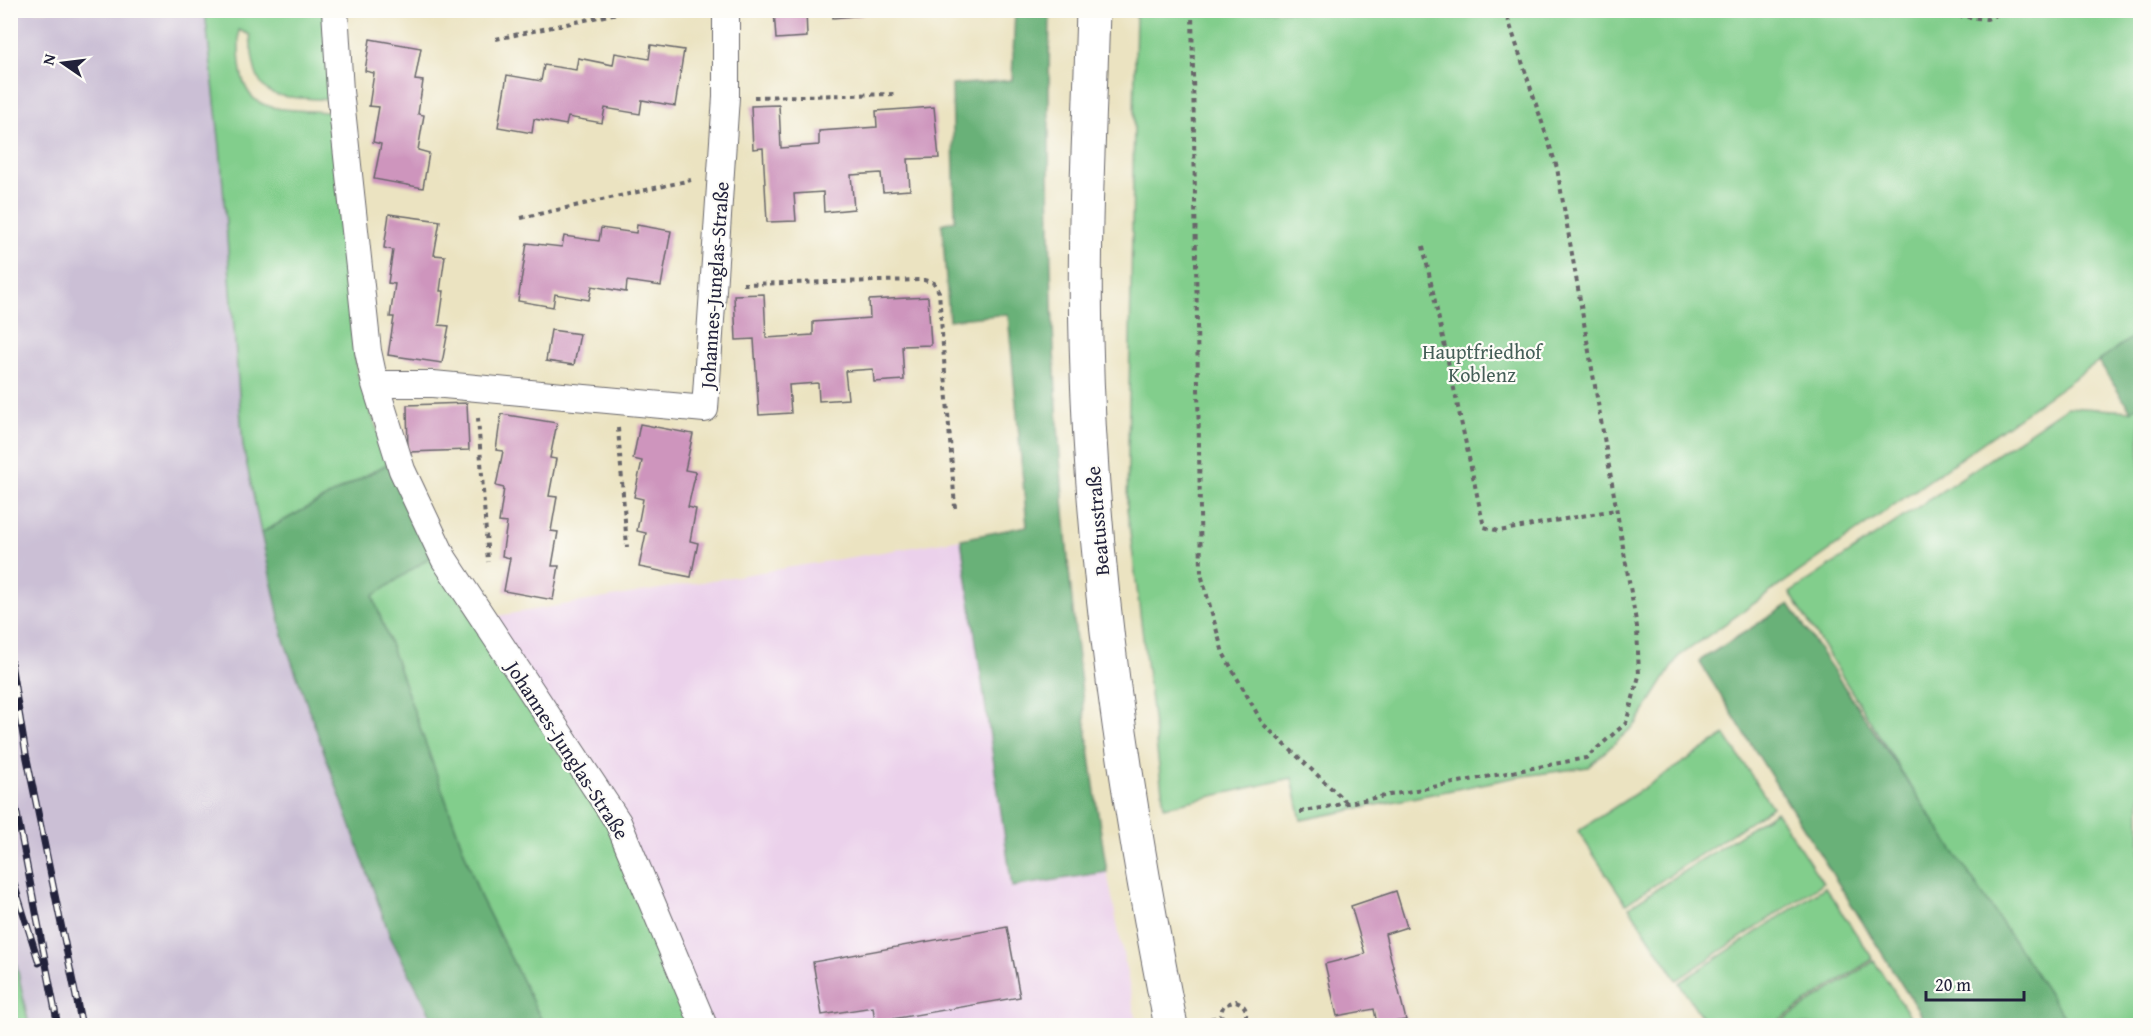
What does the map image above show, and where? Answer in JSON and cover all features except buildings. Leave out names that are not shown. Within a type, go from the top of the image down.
[{"type":"street","name":"Johannes-Junglas-Straße","points":[[335,10],[343,120],[368,351],[375,384],[402,470],[444,559],[618,822],[704,1026]]},
{"type":"street","name":"Johannes-Junglas-Straße","points":[[375,384],[403,383],[476,387],[705,409],[726,97],[726,10]]},
{"type":"street","name":"Beatusstraße","points":[[1093,10],[1086,338],[1095,498],[1108,641],[1124,764],[1171,1026]]},
{"type":"path","points":[[496,39],[632,10]]},
{"type":"path","points":[[1192,10],[1201,574],[1223,653],[1263,724],[1347,803]]},
{"type":"path","points":[[1300,812],[1586,758],[1626,723],[1639,676],[1636,627],[1557,168],[1505,10]]},
{"type":"path","points":[[1895,10],[1987,19],[2008,10]]},
{"type":"path","points":[[726,97],[895,94]]},
{"type":"path","points":[[521,218],[721,173]]},
{"type":"path","points":[[1423,246],[1484,527],[1499,531],[1615,510]]},
{"type":"path","points":[[712,285],[924,280],[934,283],[939,292],[955,508]]},
{"type":"path","points":[[476,387],[488,562]]},
{"type":"path","points":[[617,401],[627,547]]},
{"type":"path","points":[[1221,1016],[1224,1005],[1232,1001],[1240,1002],[1247,1013],[1241,1025]]},
{"type":"path","points":[[1208,1020],[1221,1016]]},
{"type":"path","points":[[1221,1016],[1228,1026]]},
{"type":"shaded area","points":[[10,11],[205,11],[220,147],[243,446],[284,640],[390,936],[436,1025],[29,1025],[10,939]]},
{"type":"shaded area","points":[[961,539],[1012,886],[1107,872],[1137,1025],[713,1025],[491,617]]},
{"type":"green space","points":[[205,11],[324,11],[330,100],[292,97],[269,92],[256,74],[250,35],[239,30],[242,78],[248,92],[257,101],[270,106],[331,112],[350,316],[358,375],[389,463],[261,533],[243,446],[220,147]]},
{"type":"green space","points":[[1015,11],[1050,11],[1050,227],[1059,443],[1078,658],[1107,872],[1012,887],[961,539],[1027,526],[1008,314],[949,320],[942,224],[955,220],[952,85],[1012,80]]},
{"type":"green space","name":"Hauptfriedhof Koblenz","points":[[1136,11],[2140,11],[2140,332],[1678,657],[1636,724],[1588,767],[1517,777],[1301,820],[1292,778],[1164,807],[1127,508]]},
{"type":"green space","points":[[2140,332],[2140,404],[2131,411],[2098,361]]},
{"type":"green space","points":[[2140,404],[2140,1025],[2074,1025],[2070,1020],[2060,1025],[1790,593],[2067,407],[2131,411]]},
{"type":"green space","points":[[389,463],[432,556],[373,596],[480,896],[544,1025],[436,1025],[390,936],[284,640],[261,533]]},
{"type":"green space","points":[[432,556],[595,804],[629,865],[694,1025],[544,1025],[480,896],[372,596]]},
{"type":"green space","points":[[1789,604],[2070,1025],[1927,1025],[1699,661]]},
{"type":"green space","points":[[1725,735],[1772,807],[1626,904],[1578,831]]},
{"type":"green space","points":[[1776,811],[1823,883],[1677,980],[1629,907]]},
{"type":"green space","points":[[1825,887],[1873,959],[1772,1025],[1707,1025],[1679,983]]},
{"type":"green space","points":[[11,939],[29,1025],[11,1025]]},
{"type":"green space","points":[[1874,961],[1916,1025],[1776,1025]]},
{"type":"railway","points":[[10,657],[26,754],[82,1026]]},
{"type":"railway","points":[[10,778],[58,1026]]},
{"type":"railway","points":[[10,871],[39,963]]}]
